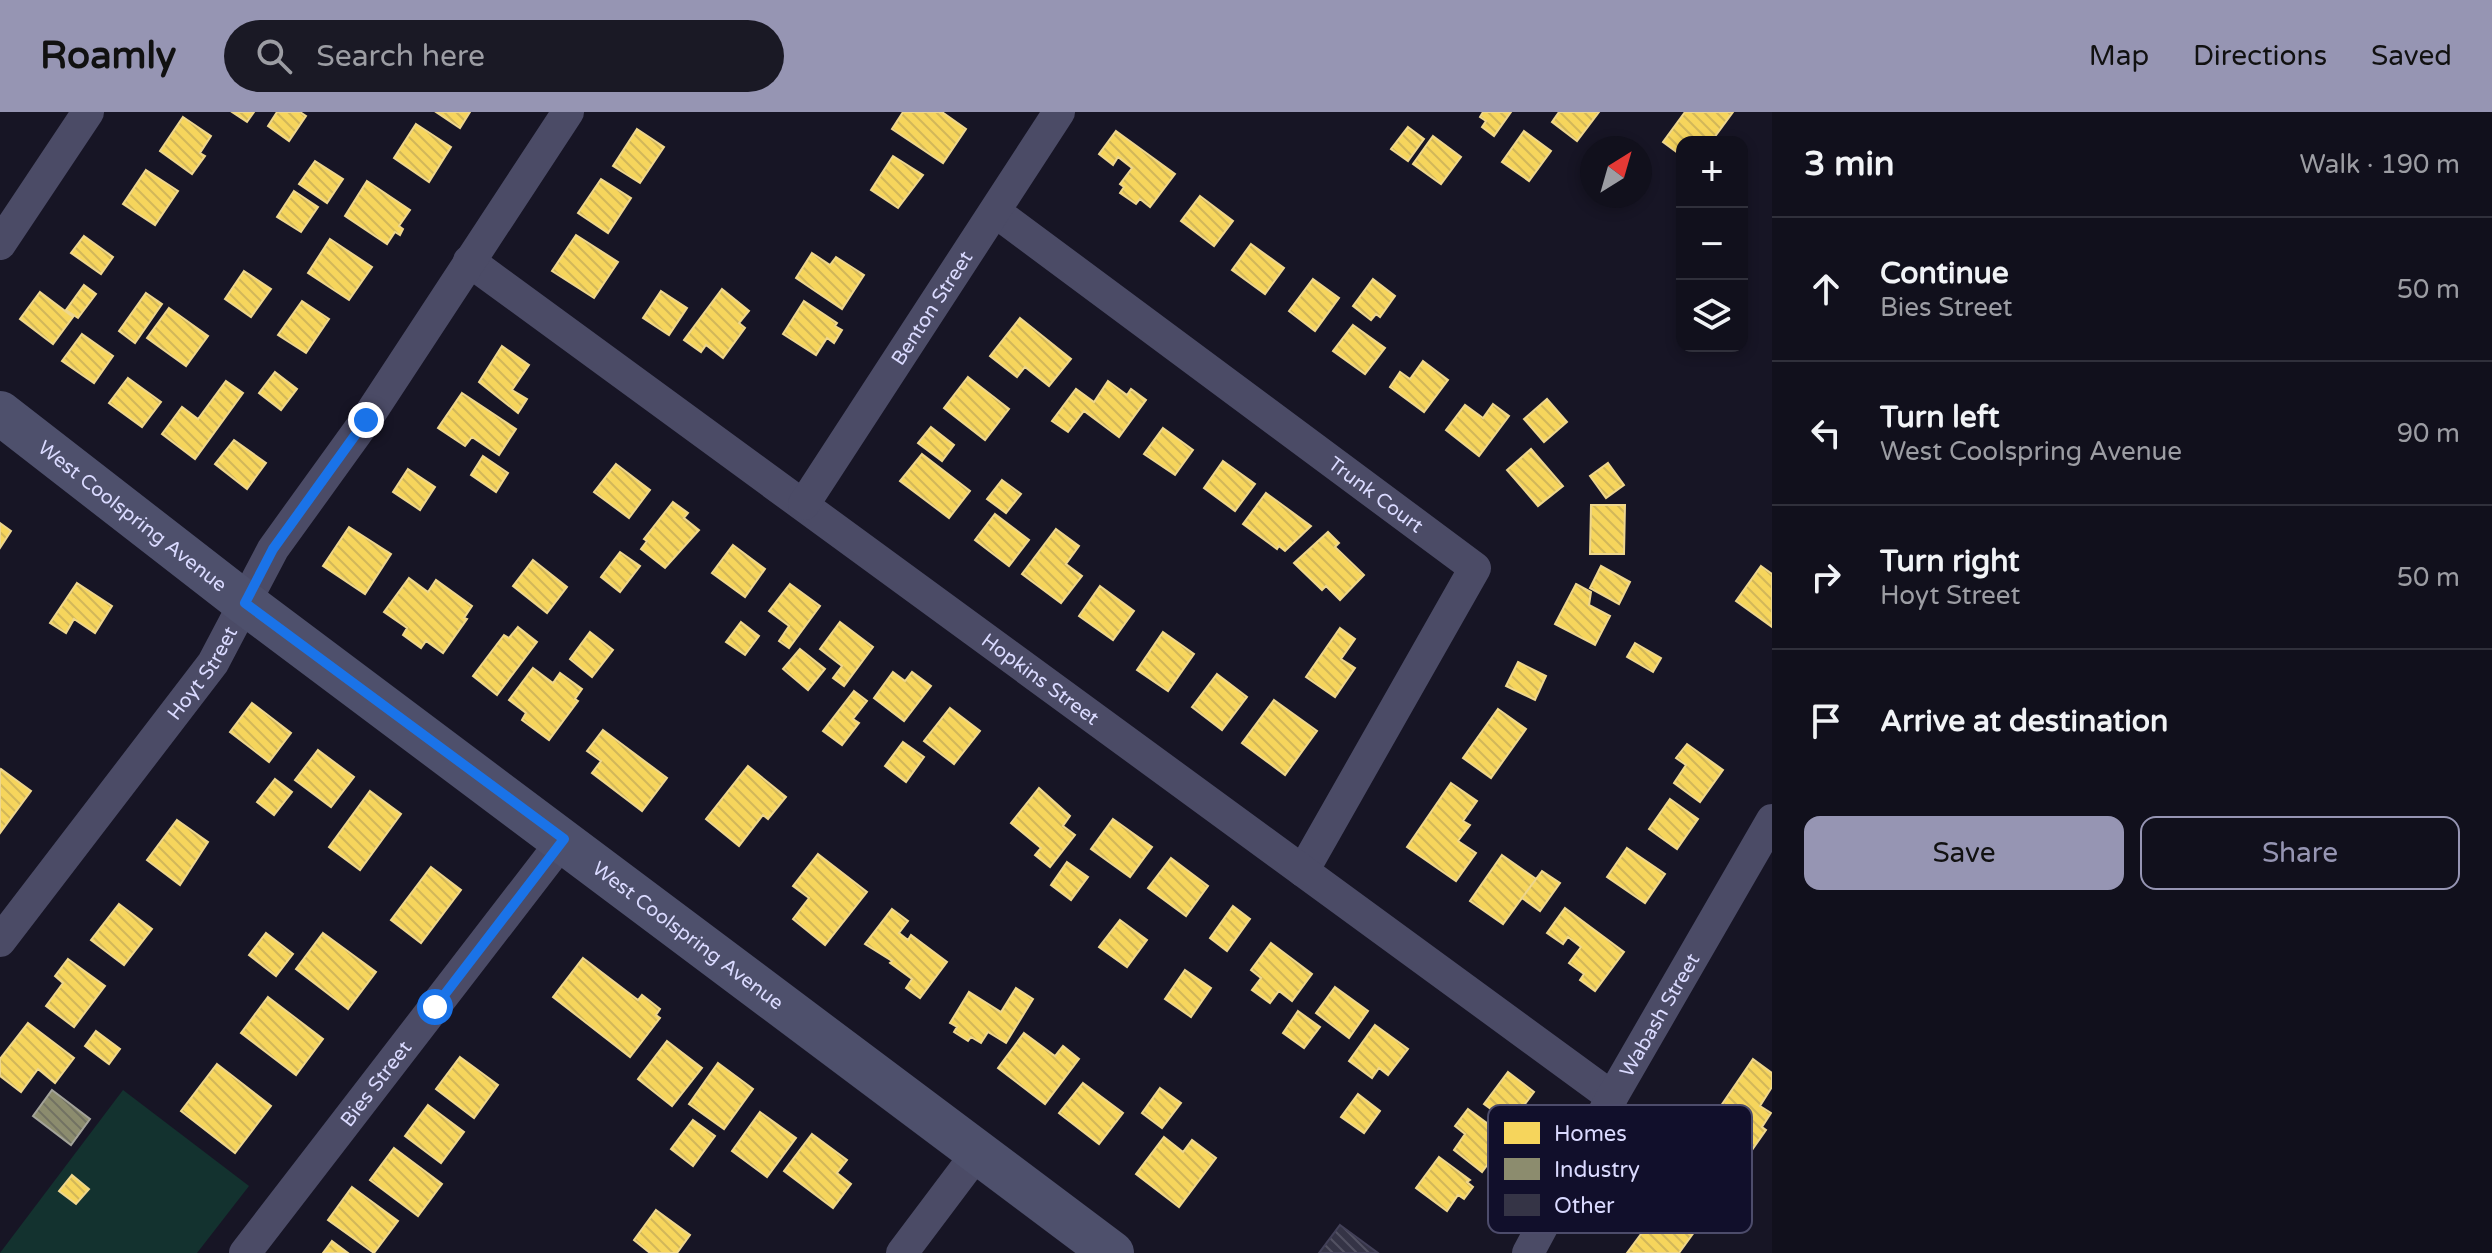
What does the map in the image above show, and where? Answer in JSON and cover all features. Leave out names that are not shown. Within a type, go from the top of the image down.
[{"type":"street","points":[[0,244],[88,112]]},
{"type":"street","name":"Hoyt Street","points":[[0,941],[213,663],[273,549],[366,420],[568,112]]},
{"type":"street","name":"Benton Street","points":[[804,504],[997,213],[1059,112]]},
{"type":"street","name":"Trunk Court","points":[[997,213],[1475,568],[1303,871]]},
{"type":"street","name":"Hopkins Street","points":[[469,261],[1612,1097]]},
{"type":"street","name":"West Coolspring Avenue","points":[[0,413],[245,603],[564,839],[1112,1253]]},
{"type":"street","name":"Wabash Street","points":[[1608,1105],[1772,820]]},
{"type":"street","name":"Bies Street","points":[[245,1253],[564,839]]},
{"type":"street","points":[[902,1253],[978,1152]]},
{"type":"street","name":"Wabash Street","points":[[1528,1253],[1539,1233]]},
{"type":"green space","points":[[123,1090],[249,1186],[197,1253],[0,1253]]},
{"type":"building: Homes","points":[[232,112],[254,112],[247,122]]},
{"type":"building: Homes","points":[[277,112],[300,112],[306,116],[289,141],[268,126]]},
{"type":"building: Homes","points":[[436,112],[470,112],[460,128]]},
{"type":"building: Homes","points":[[903,112],[942,112],[966,129],[943,163],[892,129]]},
{"type":"building: Homes","points":[[1483,112],[1511,112],[1494,136],[1482,127],[1486,121],[1480,117]]},
{"type":"building: Homes","points":[[1559,112],[1599,112],[1577,141],[1552,122]]},
{"type":"building: Homes","points":[[1685,112],[1733,112],[1715,136],[1676,136],[1676,152],[1663,142]]},
{"type":"building: Homes","points":[[183,117],[211,136],[200,153],[205,156],[192,174],[160,151]]},
{"type":"building: Homes","points":[[416,124],[451,147],[429,182],[394,158]]},
{"type":"building: Homes","points":[[1408,127],[1424,139],[1408,161],[1391,149]]},
{"type":"building: Homes","points":[[637,129],[664,147],[640,183],[613,166]]},
{"type":"building: Homes","points":[[1116,131],[1175,174],[1150,207],[1140,199],[1136,204],[1120,193],[1124,187],[1120,184],[1132,168],[1118,157],[1113,165],[1099,154]]},
{"type":"building: Homes","points":[[1524,131],[1551,151],[1529,181],[1502,162]]},
{"type":"building: Homes","points":[[1433,136],[1461,157],[1441,184],[1413,164]]},
{"type":"building: Homes","points":[[893,156],[923,175],[898,208],[871,190]]},
{"type":"building: Homes","points":[[315,161],[343,179],[327,203],[299,184]]},
{"type":"building: Homes","points":[[146,170],[178,191],[155,225],[123,204]]},
{"type":"building: Homes","points":[[601,179],[631,198],[608,233],[578,213]]},
{"type":"building: Homes","points":[[367,181],[410,210],[399,226],[403,229],[400,235],[395,232],[387,244],[345,216]]},
{"type":"building: Homes","points":[[294,191],[318,207],[301,232],[277,217]]},
{"type":"building: Homes","points":[[1200,196],[1233,221],[1214,246],[1181,221]]},
{"type":"building: Homes","points":[[576,235],[618,262],[594,298],[552,271]]},
{"type":"building: Homes","points":[[84,236],[113,257],[101,274],[71,253]]},
{"type":"building: Homes","points":[[330,239],[372,267],[349,300],[308,273]]},
{"type":"building: Homes","points":[[1251,244],[1284,268],[1265,294],[1232,270]]},
{"type":"building: Homes","points":[[812,253],[830,265],[836,257],[864,275],[842,309],[796,278]]},
{"type":"building: Homes","points":[[244,271],[271,289],[251,317],[225,299]]},
{"type":"building: Homes","points":[[1313,279],[1339,298],[1315,331],[1289,311]]},
{"type":"building: Homes","points":[[1373,279],[1395,296],[1380,317],[1376,314],[1371,320],[1353,306]]},
{"type":"building: Homes","points":[[84,285],[96,294],[78,318],[66,310]]},
{"type":"building: Homes","points":[[722,289],[749,311],[739,323],[745,328],[723,358],[706,345],[701,352],[684,340]]},
{"type":"building: Homes","points":[[661,291],[687,308],[669,335],[643,318]]},
{"type":"building: Homes","points":[[40,292],[73,317],[53,344],[20,319]]},
{"type":"building: Homes","points":[[146,293],[162,304],[135,343],[119,331]]},
{"type":"building: Homes","points":[[302,301],[329,319],[306,353],[278,335]]},
{"type":"building: Homes","points":[[804,301],[837,323],[835,326],[842,330],[834,343],[827,338],[816,355],[783,334]]},
{"type":"building: Homes","points":[[169,308],[208,336],[186,366],[147,338]]},
{"type":"building: Homes","points":[[1020,318],[1071,359],[1049,386],[1025,367],[1017,377],[990,356]]},
{"type":"building: Homes","points":[[1353,325],[1385,348],[1365,374],[1333,351]]},
{"type":"building: Homes","points":[[82,334],[113,356],[94,383],[62,361]]},
{"type":"building: Homes","points":[[502,346],[529,365],[512,390],[527,399],[518,413],[479,382]]},
{"type":"building: Homes","points":[[1423,361],[1448,380],[1424,412],[1390,387],[1400,372],[1410,379]]},
{"type":"building: Homes","points":[[275,372],[297,389],[281,410],[259,393]]},
{"type":"building: Homes","points":[[968,377],[1009,409],[985,440],[944,408]]},
{"type":"building: Homes","points":[[128,378],[161,402],[142,427],[109,403]]},
{"type":"building: Homes","points":[[226,381],[243,393],[195,459],[162,434],[182,407],[198,419]]},
{"type":"building: Homes","points":[[1108,381],[1127,395],[1131,389],[1146,400],[1119,437],[1084,411],[1068,432],[1052,421],[1076,389],[1094,402]]},
{"type":"building: Homes","points":[[462,393],[516,429],[499,455],[472,437],[465,446],[438,428]]},
{"type":"building: Homes","points":[[1547,399],[1567,422],[1544,442],[1524,419]]},
{"type":"building: Homes","points":[[1493,404],[1509,416],[1479,456],[1446,430],[1465,405],[1483,418]]},
{"type":"building: Homes","points":[[931,427],[954,445],[942,461],[918,443]]},
{"type":"building: Homes","points":[[1163,428],[1193,450],[1175,475],[1144,454]]},
{"type":"building: Homes","points":[[234,440],[266,463],[247,489],[215,464]]},
{"type":"building: Homes","points":[[1531,449],[1563,486],[1538,506],[1507,470]]},
{"type":"building: Homes","points":[[922,454],[970,491],[949,518],[900,481]]},
{"type":"building: Homes","points":[[483,456],[508,473],[496,492],[471,475]]},
{"type":"building: Homes","points":[[1223,461],[1255,484],[1235,511],[1204,488]]},
{"type":"building: Homes","points":[[1608,463],[1624,485],[1606,498],[1590,476]]},
{"type":"building: Homes","points":[[616,464],[650,490],[629,518],[594,492]]},
{"type":"building: Homes","points":[[408,469],[435,487],[420,510],[393,492]]},
{"type":"building: Homes","points":[[1002,480],[1021,494],[1006,513],[987,499]]},
{"type":"building: Homes","points":[[1266,493],[1311,526],[1285,551],[1279,546],[1277,549],[1243,524]]},
{"type":"building: Homes","points":[[673,502],[688,513],[684,518],[699,530],[665,568],[641,549],[647,541],[644,539]]},
{"type":"building: Homes","points":[[1591,505],[1625,505],[1624,554],[1590,554]]},
{"type":"building: Homes","points":[[995,514],[1029,540],[1009,566],[975,540]]},
{"type":"building: Homes","points":[[0,523],[11,531],[0,548]]},
{"type":"building: Homes","points":[[349,527],[391,554],[365,594],[323,566]]},
{"type":"building: Homes","points":[[1056,529],[1079,546],[1066,564],[1082,576],[1061,603],[1022,574]]},
{"type":"building: Homes","points":[[1328,532],[1339,543],[1335,547],[1364,575],[1340,600],[1326,586],[1322,590],[1294,563]]},
{"type":"building: Homes","points":[[733,545],[765,569],[745,597],[712,573]]},
{"type":"building: Homes","points":[[620,552],[640,566],[620,592],[601,577]]},
{"type":"building: Homes","points":[[533,560],[567,587],[547,613],[513,586]]},
{"type":"building: Homes","points":[[1601,566],[1630,582],[1619,604],[1590,588]]},
{"type":"building: Homes","points":[[1761,566],[1772,574],[1772,627],[1736,601]]},
{"type":"building: Homes","points":[[409,578],[428,592],[436,580],[472,606],[464,618],[467,619],[443,653],[426,641],[421,648],[403,635],[407,628],[384,612]]},
{"type":"building: Homes","points":[[77,583],[112,606],[95,633],[74,619],[66,633],[50,623]]},
{"type":"building: Homes","points":[[790,584],[820,606],[789,648],[779,641],[789,626],[769,611]]},
{"type":"building: Homes","points":[[1576,584],[1591,592],[1589,605],[1610,616],[1595,645],[1555,624]]},
{"type":"building: Homes","points":[[1100,586],[1134,611],[1113,640],[1079,616]]},
{"type":"building: Homes","points":[[741,622],[759,636],[745,655],[726,642]]},
{"type":"building: Homes","points":[[840,622],[873,647],[844,686],[833,678],[842,666],[820,649]]},
{"type":"building: Homes","points":[[518,627],[537,642],[497,695],[473,676],[504,635],[509,638]]},
{"type":"building: Homes","points":[[1340,628],[1355,639],[1341,659],[1355,668],[1335,697],[1306,677]]},
{"type":"building: Homes","points":[[590,632],[613,650],[592,677],[570,659]]},
{"type":"building: Homes","points":[[1163,632],[1194,654],[1168,691],[1137,670]]},
{"type":"building: Homes","points":[[1635,643],[1661,658],[1653,672],[1627,657]]},
{"type":"building: Homes","points":[[800,649],[825,669],[808,690],[783,669]]},
{"type":"building: Homes","points":[[1518,662],[1546,676],[1535,700],[1506,686]]},
{"type":"building: Homes","points":[[533,668],[553,683],[560,673],[582,689],[575,699],[578,701],[549,740],[522,720],[526,713],[509,700]]},
{"type":"building: Homes","points":[[893,672],[905,681],[912,672],[931,686],[904,721],[874,698]]},
{"type":"building: Homes","points":[[1217,674],[1247,697],[1222,730],[1192,707]]},
{"type":"building: Homes","points":[[854,691],[867,701],[853,719],[859,723],[842,745],[823,731]]},
{"type":"building: Homes","points":[[1274,700],[1317,731],[1285,775],[1242,743]]},
{"type":"building: Homes","points":[[252,703],[291,733],[269,762],[230,732]]},
{"type":"building: Homes","points":[[950,708],[980,731],[954,764],[924,741]]},
{"type":"building: Homes","points":[[1498,709],[1526,729],[1491,778],[1463,758]]},
{"type":"building: Homes","points":[[603,730],[667,778],[642,811],[592,773],[601,761],[587,751]]},
{"type":"building: Homes","points":[[903,742],[924,757],[906,782],[885,766]]},
{"type":"building: Homes","points":[[1687,744],[1723,770],[1700,802],[1674,783],[1686,765],[1676,758]]},
{"type":"building: Homes","points":[[318,750],[354,777],[331,807],[295,780]]},
{"type":"building: Homes","points":[[748,766],[786,797],[768,819],[763,815],[739,846],[706,819]]},
{"type":"building: Homes","points":[[0,771],[31,791],[0,833]]},
{"type":"building: Homes","points":[[275,779],[292,792],[274,815],[257,802]]},
{"type":"building: Homes","points":[[1451,783],[1477,801],[1463,821],[1470,825],[1458,841],[1476,853],[1456,881],[1407,847]]},
{"type":"building: Homes","points":[[1039,788],[1070,816],[1063,826],[1075,835],[1050,867],[1035,855],[1041,848],[1011,823]]},
{"type":"building: Homes","points":[[370,791],[401,814],[360,870],[329,847]]},
{"type":"building: Homes","points":[[1670,799],[1698,819],[1677,849],[1649,829]]},
{"type":"building: Homes","points":[[1113,819],[1152,847],[1130,877],[1091,849]]},
{"type":"building: Homes","points":[[177,820],[208,842],[180,885],[147,860]]},
{"type":"building: Homes","points":[[1627,848],[1665,874],[1645,903],[1607,877]]},
{"type":"building: Homes","points":[[818,854],[867,892],[825,945],[793,919],[809,898],[793,886]]},
{"type":"building: Homes","points":[[1502,855],[1536,879],[1503,924],[1470,901]]},
{"type":"building: Homes","points":[[1171,858],[1208,886],[1186,916],[1148,888]]},
{"type":"building: Homes","points":[[1067,862],[1088,877],[1071,900],[1051,885]]},
{"type":"building: Homes","points":[[431,867],[461,890],[421,943],[391,920]]},
{"type":"building: Homes","points":[[1542,871],[1560,883],[1540,911],[1522,898]]},
{"type":"building: Homes","points":[[119,904],[152,929],[124,965],[91,940]]},
{"type":"building: Homes","points":[[1233,906],[1250,919],[1227,951],[1210,938]]},
{"type":"building: Homes","points":[[1565,908],[1624,952],[1595,991],[1580,980],[1584,974],[1569,963],[1581,947],[1568,937],[1563,944],[1547,933]]},
{"type":"building: Homes","points":[[892,909],[908,921],[899,933],[908,940],[911,935],[947,962],[920,998],[906,988],[912,979],[890,963],[892,961],[865,944]]},
{"type":"building: Homes","points":[[1120,920],[1147,940],[1127,967],[1099,947]]},
{"type":"building: Homes","points":[[266,933],[293,954],[276,976],[249,955]]},
{"type":"building: Homes","points":[[323,933],[376,972],[348,1009],[296,969]]},
{"type":"building: Homes","points":[[1271,943],[1312,974],[1292,1001],[1279,991],[1270,1003],[1252,990],[1261,978],[1251,970]]},
{"type":"building: Homes","points":[[583,958],[638,1000],[642,995],[660,1009],[656,1015],[660,1018],[630,1057],[553,997]]},
{"type":"building: Homes","points":[[68,959],[105,986],[74,1027],[46,1006],[63,983],[55,976]]},
{"type":"building: Homes","points":[[1185,970],[1211,988],[1191,1017],[1165,999]]},
{"type":"building: Homes","points":[[1335,987],[1368,1011],[1349,1038],[1316,1013]]},
{"type":"building: Homes","points":[[1016,988],[1033,999],[1006,1043],[988,1032],[981,1043],[971,1037],[968,1041],[954,1032],[957,1027],[950,1023],[969,992],[1001,1012]]},
{"type":"building: Homes","points":[[268,997],[323,1039],[296,1075],[241,1033]]},
{"type":"building: Homes","points":[[1298,1011],[1320,1027],[1304,1048],[1283,1033]]},
{"type":"building: Homes","points":[[28,1023],[74,1058],[55,1083],[38,1069],[21,1092],[0,1076],[0,1059]]},
{"type":"building: Homes","points":[[1375,1025],[1408,1049],[1388,1075],[1379,1068],[1372,1078],[1349,1061]]},
{"type":"building: Homes","points":[[96,1031],[120,1049],[109,1064],[85,1046]]},
{"type":"building: Homes","points":[[1024,1033],[1055,1056],[1063,1046],[1079,1059],[1045,1104],[998,1068]]},
{"type":"building: Homes","points":[[667,1041],[702,1068],[672,1106],[638,1079]]},
{"type":"building: Homes","points":[[460,1057],[498,1085],[474,1118],[436,1089]]},
{"type":"building: Homes","points":[[1753,1059],[1772,1073],[1772,1087],[1760,1106],[1771,1113],[1762,1127],[1766,1130],[1752,1150],[1752,1105],[1722,1105]]},
{"type":"building: Homes","points":[[718,1063],[753,1089],[724,1129],[689,1104]]},
{"type":"building: Homes","points":[[217,1064],[271,1106],[235,1153],[181,1111]]},
{"type":"building: Homes","points":[[1508,1072],[1534,1092],[1524,1105],[1488,1107],[1484,1104]]},
{"type":"building: Homes","points":[[1083,1083],[1123,1113],[1099,1144],[1059,1113]]},
{"type":"building: Homes","points":[[1160,1088],[1181,1103],[1162,1128],[1142,1113]]},
{"type":"building: Homes","points":[[1358,1094],[1380,1111],[1364,1133],[1341,1117]]},
{"type":"building: Homes","points":[[428,1105],[464,1132],[441,1163],[405,1136]]},
{"type":"building: Homes","points":[[1468,1109],[1488,1124],[1488,1164],[1482,1172],[1454,1150],[1465,1134],[1455,1126]]},
{"type":"building: Homes","points":[[760,1112],[796,1138],[767,1177],[732,1151]]},
{"type":"building: Homes","points":[[693,1120],[715,1136],[693,1166],[671,1149]]},
{"type":"building: Homes","points":[[812,1134],[847,1160],[837,1173],[851,1184],[833,1208],[784,1171]]},
{"type":"building: Homes","points":[[1164,1137],[1183,1152],[1192,1140],[1216,1158],[1179,1207],[1136,1174]]},
{"type":"building: Homes","points":[[394,1148],[442,1184],[418,1216],[370,1180]]},
{"type":"building: Homes","points":[[1439,1157],[1470,1180],[1467,1182],[1473,1187],[1464,1199],[1458,1195],[1447,1211],[1416,1188]]},
{"type":"building: Homes","points":[[72,1175],[89,1189],[76,1204],[59,1191]]},
{"type":"building: Homes","points":[[352,1187],[398,1221],[374,1253],[328,1220]]},
{"type":"building: Homes","points":[[656,1210],[690,1235],[677,1253],[650,1253],[634,1240]]},
{"type":"building: Homes","points":[[1642,1233],[1693,1233],[1679,1253],[1627,1253]]},
{"type":"building: Homes","points":[[332,1241],[348,1253],[323,1253]]},
{"type":"building: Industry","points":[[52,1090],[90,1119],[71,1145],[33,1116]]},
{"type":"building: Other","points":[[1340,1225],[1378,1253],[1319,1253]]},
{"type":"route","points":[[366,420],[273,549],[245,603],[564,839],[435,1007]]}]
